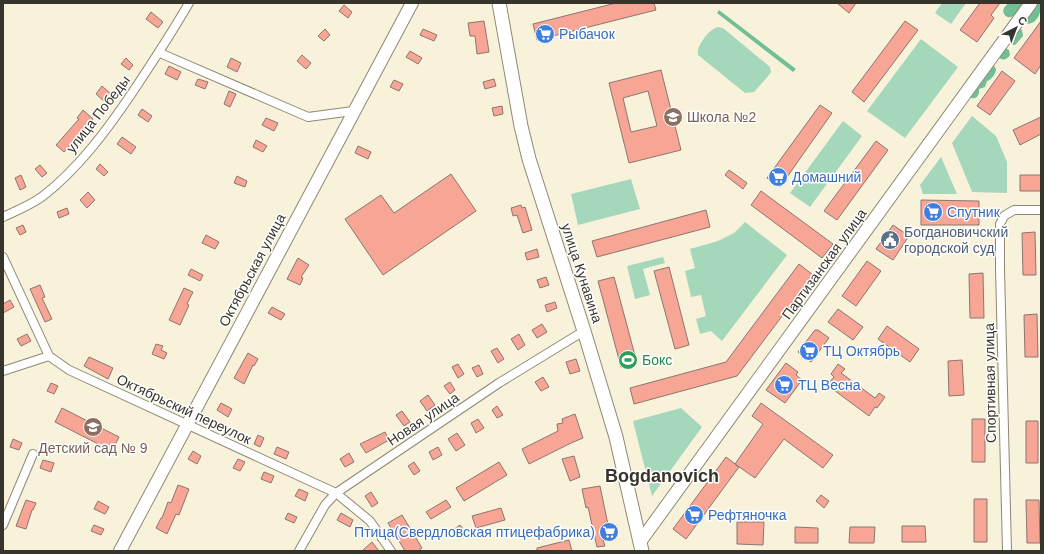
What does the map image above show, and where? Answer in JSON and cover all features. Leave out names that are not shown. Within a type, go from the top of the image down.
[{"type":"main road","name":"улица Кунавина","points":[[499,3],[521,126],[529,159],[616,437],[641,546]]},
{"type":"street","name":"улица Победы","points":[[3,217],[29,205],[42,196],[78,162],[120,110],[160,53],[189,3]]},
{"type":"street","name":"Октябрьская улица","points":[[120,551],[353,111],[412,3]]},
{"type":"street","name":"Партизанская улица","points":[[641,546],[1032,3]]},
{"type":"street","points":[[160,53],[308,117],[353,111]]},
{"type":"street","name":"Спортивная улица","points":[[1007,551],[1000,224],[1004,216],[1014,210],[1041,210]]},
{"type":"street","points":[[3,257],[49,356],[3,371]]},
{"type":"street","name":"Новая улица","points":[[299,551],[325,505],[336,494],[499,383],[584,331]]},
{"type":"street","name":"Октябрьский переулок","points":[[49,356],[69,370],[336,494],[370,521],[391,551]]},
{"type":"street","points":[[3,525],[33,454]]},
{"type":"green space","points":[[942,3],[966,3],[951,24],[935,13]]},
{"type":"green space","points":[[1008,3],[1023,3],[1016,14],[1011,17],[1007,17],[1003,10]]},
{"type":"green space","points":[[1032,3],[1041,3],[1041,10],[1037,19],[1028,24],[1023,22]]},
{"type":"green space","points":[[719,10],[796,69],[793,72],[717,13]]},
{"type":"green space","points":[[1018,27],[1022,30],[1023,36],[1015,45],[1009,45],[1007,43]]},
{"type":"green space","points":[[714,28],[723,28],[770,67],[771,72],[754,92],[745,93],[698,55],[699,47],[704,38]]},
{"type":"green space","points":[[921,39],[958,67],[905,138],[867,111]]},
{"type":"green space","points":[[1004,47],[1009,50],[1010,55],[1003,59],[998,57]]},
{"type":"green space","points":[[993,64],[996,69],[995,73],[992,78],[987,81],[985,87],[979,89],[978,96],[972,98],[968,96]]},
{"type":"green space","points":[[972,116],[996,136],[1007,162],[1007,193],[972,192],[952,143]]},
{"type":"green space","points":[[843,121],[862,136],[810,207],[790,193]]},
{"type":"green space","points":[[941,157],[957,194],[923,194],[920,185]]},
{"type":"green space","points":[[631,179],[640,209],[578,225],[571,194]]},
{"type":"green space","points":[[745,222],[787,255],[722,341],[711,331],[700,334],[696,319],[706,316],[701,295],[691,297],[685,271],[695,268],[690,249],[718,241],[734,233]]},
{"type":"green space","points":[[663,257],[665,263],[643,269],[650,295],[635,299],[627,266]]},
{"type":"green space","points":[[681,408],[702,427],[652,496],[633,421]]},
{"type":"building","points":[[616,3],[654,3],[656,10],[537,40],[533,24]]},
{"type":"building","points":[[837,3],[856,3],[849,13]]},
{"type":"building","points":[[980,3],[1000,3],[991,15],[994,18],[977,42],[960,30]]},
{"type":"building","points":[[344,5],[352,12],[348,18],[339,11]]},
{"type":"building","points":[[151,12],[163,22],[158,28],[146,19]]},
{"type":"building","points":[[484,21],[489,52],[477,54],[475,36],[470,36],[468,23]]},
{"type":"building","points":[[905,21],[918,30],[864,102],[852,92]]},
{"type":"building","points":[[1041,21],[1041,65],[1035,74],[1014,58]]},
{"type":"building","points":[[325,29],[330,35],[324,41],[318,36]]},
{"type":"building","points":[[423,29],[437,35],[434,41],[420,35]]},
{"type":"building","points":[[410,51],[422,58],[418,64],[406,57]]},
{"type":"building","points":[[302,55],[311,63],[306,69],[297,61]]},
{"type":"building","points":[[126,58],[133,65],[129,70],[121,64]]},
{"type":"building","points":[[231,58],[241,63],[237,72],[227,67]]},
{"type":"building","points":[[169,66],[181,72],[177,80],[165,74]]},
{"type":"building","points":[[661,70],[681,150],[629,163],[609,83]],"holes":[[[648,91],[657,126],[631,132],[623,98]]]},
{"type":"building","points":[[1002,71],[1015,81],[990,115],[977,106]]},
{"type":"building","points":[[198,79],[208,82],[205,89],[195,85]]},
{"type":"building","points":[[494,79],[496,86],[485,89],[483,82]]},
{"type":"building","points":[[394,80],[403,84],[399,91],[390,87]]},
{"type":"building","points":[[102,86],[112,95],[106,103],[96,94]]},
{"type":"building","points":[[229,91],[236,94],[230,107],[224,104]]},
{"type":"building","points":[[820,105],[832,113],[780,187],[767,178]]},
{"type":"building","points":[[502,106],[503,114],[494,116],[492,108]]},
{"type":"building","points":[[142,109],[152,116],[148,122],[138,115]]},
{"type":"building","points":[[83,110],[93,119],[64,152],[56,145],[79,119],[77,118]]},
{"type":"building","points":[[1041,117],[1041,134],[1020,145],[1013,130]]},
{"type":"building","points":[[266,118],[278,123],[274,131],[262,125]]},
{"type":"building","points":[[122,137],[136,147],[131,154],[117,144]]},
{"type":"building","points":[[256,140],[267,146],[263,152],[253,147]]},
{"type":"building","points":[[876,141],[888,150],[837,220],[824,211]]},
{"type":"building","points":[[358,146],[371,152],[368,159],[355,153]]},
{"type":"building","points":[[100,164],[108,172],[104,176],[96,169]]},
{"type":"building","points":[[40,165],[47,173],[42,177],[35,169]]},
{"type":"building","points":[[729,170],[747,183],[743,189],[725,175]]},
{"type":"building","points":[[451,174],[476,211],[383,275],[345,219],[381,195],[394,213]]},
{"type":"building","points":[[21,175],[26,187],[20,190],[15,178]]},
{"type":"building","points":[[1020,175],[1041,175],[1041,191],[1020,191]]},
{"type":"building","points":[[237,176],[247,181],[245,187],[234,183]]},
{"type":"building","points":[[761,191],[833,244],[822,258],[751,205]]},
{"type":"building","points":[[88,192],[95,200],[87,208],[80,200]]},
{"type":"building","points":[[921,200],[979,201],[979,225],[921,225]]},
{"type":"building","points":[[521,205],[522,208],[525,207],[532,230],[523,233],[517,215],[513,216],[511,208]]},
{"type":"building","points":[[67,208],[69,214],[59,218],[57,212]]},
{"type":"building","points":[[706,210],[710,227],[597,257],[592,241]]},
{"type":"building","points":[[23,225],[26,232],[20,235],[16,228]]},
{"type":"building","points":[[893,225],[909,236],[893,260],[876,249]]},
{"type":"building","points":[[1035,232],[1036,275],[1023,275],[1022,233]]},
{"type":"building","points":[[206,235],[219,242],[215,249],[202,243]]},
{"type":"building","points":[[537,249],[539,257],[527,260],[525,253]]},
{"type":"building","points":[[298,258],[309,265],[301,277],[303,278],[300,285],[287,279]]},
{"type":"building","points":[[867,261],[881,271],[856,306],[842,296]]},
{"type":"building","points":[[799,264],[813,275],[737,376],[634,404],[630,388],[726,362]]},
{"type":"building","points":[[669,267],[689,345],[675,349],[654,271]]},
{"type":"building","points":[[191,269],[203,275],[200,281],[188,275]]},
{"type":"building","points":[[983,273],[984,318],[970,318],[969,274]]},
{"type":"building","points":[[546,277],[549,285],[540,288],[537,280]]},
{"type":"building","points":[[614,277],[637,363],[621,367],[598,281]]},
{"type":"building","points":[[40,285],[45,297],[42,298],[52,319],[45,322],[30,289]]},
{"type":"building","points":[[184,288],[193,292],[180,325],[169,320]]},
{"type":"building","points":[[10,300],[14,307],[3,313],[3,304]]},
{"type":"building","points":[[555,302],[557,308],[547,312],[545,305]]},
{"type":"building","points":[[272,307],[285,314],[281,320],[268,313]]},
{"type":"building","points":[[838,309],[863,327],[853,340],[828,322]]},
{"type":"building","points":[[1037,314],[1038,357],[1025,357],[1024,315]]},
{"type":"building","points":[[542,324],[547,332],[537,338],[532,330]]},
{"type":"building","points":[[887,326],[919,349],[910,362],[878,339]]},
{"type":"building","points":[[815,330],[818,330],[829,338],[811,362],[798,352]]},
{"type":"building","points":[[27,334],[31,341],[21,346],[17,339]]},
{"type":"building","points":[[519,334],[525,345],[518,350],[511,339]]},
{"type":"building","points":[[156,344],[163,346],[161,350],[167,353],[164,359],[152,354]]},
{"type":"building","points":[[497,348],[504,359],[498,363],[491,351]]},
{"type":"building","points":[[248,353],[258,359],[254,366],[253,365],[244,384],[234,378]]},
{"type":"building","points":[[89,357],[113,368],[108,379],[84,366]]},
{"type":"building","points":[[576,359],[580,371],[570,374],[566,362]]},
{"type":"building","points":[[962,360],[964,395],[949,396],[948,361]]},
{"type":"building","name":"ТЦ Весна","points":[[786,363],[798,372],[796,375],[802,380],[785,403],[766,390]]},
{"type":"building","points":[[458,364],[464,374],[458,378],[452,367]]},
{"type":"building","points":[[838,364],[845,369],[841,373],[875,398],[879,393],[885,397],[877,408],[875,407],[869,416],[827,385],[834,377],[831,374]]},
{"type":"building","points":[[479,365],[483,374],[477,377],[472,368]]},
{"type":"building","points":[[543,377],[549,387],[541,391],[535,382]]},
{"type":"building","points":[[450,382],[455,390],[450,394],[444,386]]},
{"type":"building","points":[[51,383],[58,386],[54,394],[47,391]]},
{"type":"building","points":[[428,395],[435,405],[427,411],[420,401]]},
{"type":"building","points":[[221,403],[232,409],[228,417],[217,410]]},
{"type":"building","points":[[761,403],[833,455],[823,468],[784,439],[755,478],[735,464],[763,424],[752,416]]},
{"type":"building","points":[[497,406],[503,415],[497,418],[492,410]]},
{"type":"building","points":[[62,408],[119,437],[112,451],[55,422]]},
{"type":"building","points":[[402,411],[410,422],[404,426],[396,415]]},
{"type":"building","points":[[575,414],[583,438],[529,464],[522,449],[558,431],[557,424],[563,423],[562,419]]},
{"type":"building","points":[[478,419],[484,428],[476,433],[471,423]]},
{"type":"building","points":[[972,419],[985,419],[985,462],[972,462]]},
{"type":"building","points":[[1026,421],[1038,421],[1038,463],[1026,463]]},
{"type":"building","points":[[385,432],[389,440],[366,453],[360,444]]},
{"type":"building","points":[[457,433],[465,445],[456,451],[448,439]]},
{"type":"building","points":[[258,435],[264,438],[260,447],[254,444]]},
{"type":"building","points":[[13,439],[22,443],[19,450],[10,447]]},
{"type":"building","points":[[277,447],[289,452],[286,459],[274,454]]},
{"type":"building","points":[[438,447],[442,455],[433,460],[429,452]]},
{"type":"building","points":[[193,451],[201,456],[197,464],[188,459]]},
{"type":"building","points":[[349,453],[354,462],[345,467],[340,459]]},
{"type":"building","points":[[574,456],[580,477],[570,481],[562,459]]},
{"type":"building","points":[[726,457],[739,467],[686,539],[673,529]]},
{"type":"building","points":[[238,459],[245,462],[240,471],[233,468]]},
{"type":"building","points":[[43,460],[54,463],[51,472],[40,468]]},
{"type":"building","points":[[414,462],[420,471],[414,475],[408,466]]},
{"type":"building","points":[[499,462],[507,475],[464,501],[456,488]]},
{"type":"building","points":[[264,472],[274,476],[271,483],[261,479]]},
{"type":"building","points":[[178,485],[189,489],[179,515],[176,514],[167,534],[156,528],[162,518],[168,502],[171,503]]},
{"type":"building","points":[[600,486],[611,539],[603,540],[605,546],[597,547],[588,507],[586,508],[582,489]]},
{"type":"building","points":[[299,489],[308,493],[305,501],[295,496]]},
{"type":"building","points":[[371,492],[378,503],[372,507],[365,496]]},
{"type":"building","points":[[821,495],[829,501],[824,508],[816,501]]},
{"type":"building","points":[[974,499],[987,499],[987,542],[974,542]]},
{"type":"building","points":[[26,500],[36,503],[32,510],[26,529],[16,526]]},
{"type":"building","points":[[446,500],[451,507],[431,519],[426,512]]},
{"type":"building","points":[[1026,500],[1039,500],[1040,543],[1027,543]]},
{"type":"building","points":[[98,501],[109,507],[105,514],[94,509]]},
{"type":"building","points":[[501,508],[505,520],[476,528],[472,516]]},
{"type":"building","points":[[288,513],[297,517],[294,523],[285,519]]},
{"type":"building","points":[[341,513],[353,520],[350,527],[337,520]]},
{"type":"building","points":[[402,515],[422,548],[418,551],[405,551],[388,523]]},
{"type":"building","points":[[737,522],[764,522],[763,545],[737,544]]},
{"type":"building","points":[[94,525],[104,529],[101,535],[91,531]]},
{"type":"building","points":[[460,525],[465,532],[457,536],[453,530]]},
{"type":"building","points":[[902,526],[925,526],[926,542],[902,542]]},
{"type":"building","points":[[795,527],[818,528],[818,543],[795,543]]},
{"type":"building","points":[[850,527],[875,527],[874,543],[849,543]]},
{"type":"building","points":[[569,540],[572,551],[537,551],[537,548]]},
{"type":"building","points":[[372,542],[379,551],[362,551]]},
{"type":"place","name":"Рыбачок","points":[[545,34]]},
{"type":"place","name":"Школа №2","points":[[673,117]]},
{"type":"place","name":"Домашний","points":[[778,177]]},
{"type":"place","name":"Спутник","points":[[933,212]]},
{"type":"place","name":"Богдановичский городской суд","points":[[890,240]]},
{"type":"place","name":"ТЦ Октябрь","points":[[809,351]]},
{"type":"place","name":"Бокс","points":[[628,360]]},
{"type":"place","name":"ТЦ Весна","points":[[784,385]]},
{"type":"place","name":"Детский сад № 9","points":[[93,427]]},
{"type":"place","name":"Рефтяночка","points":[[694,515]]},
{"type":"place","name":"Птица(Свердловская птицефабрика)","points":[[609,532]]},
{"type":"district","name":"Bogdanovich","points":[[662,476]]}]
